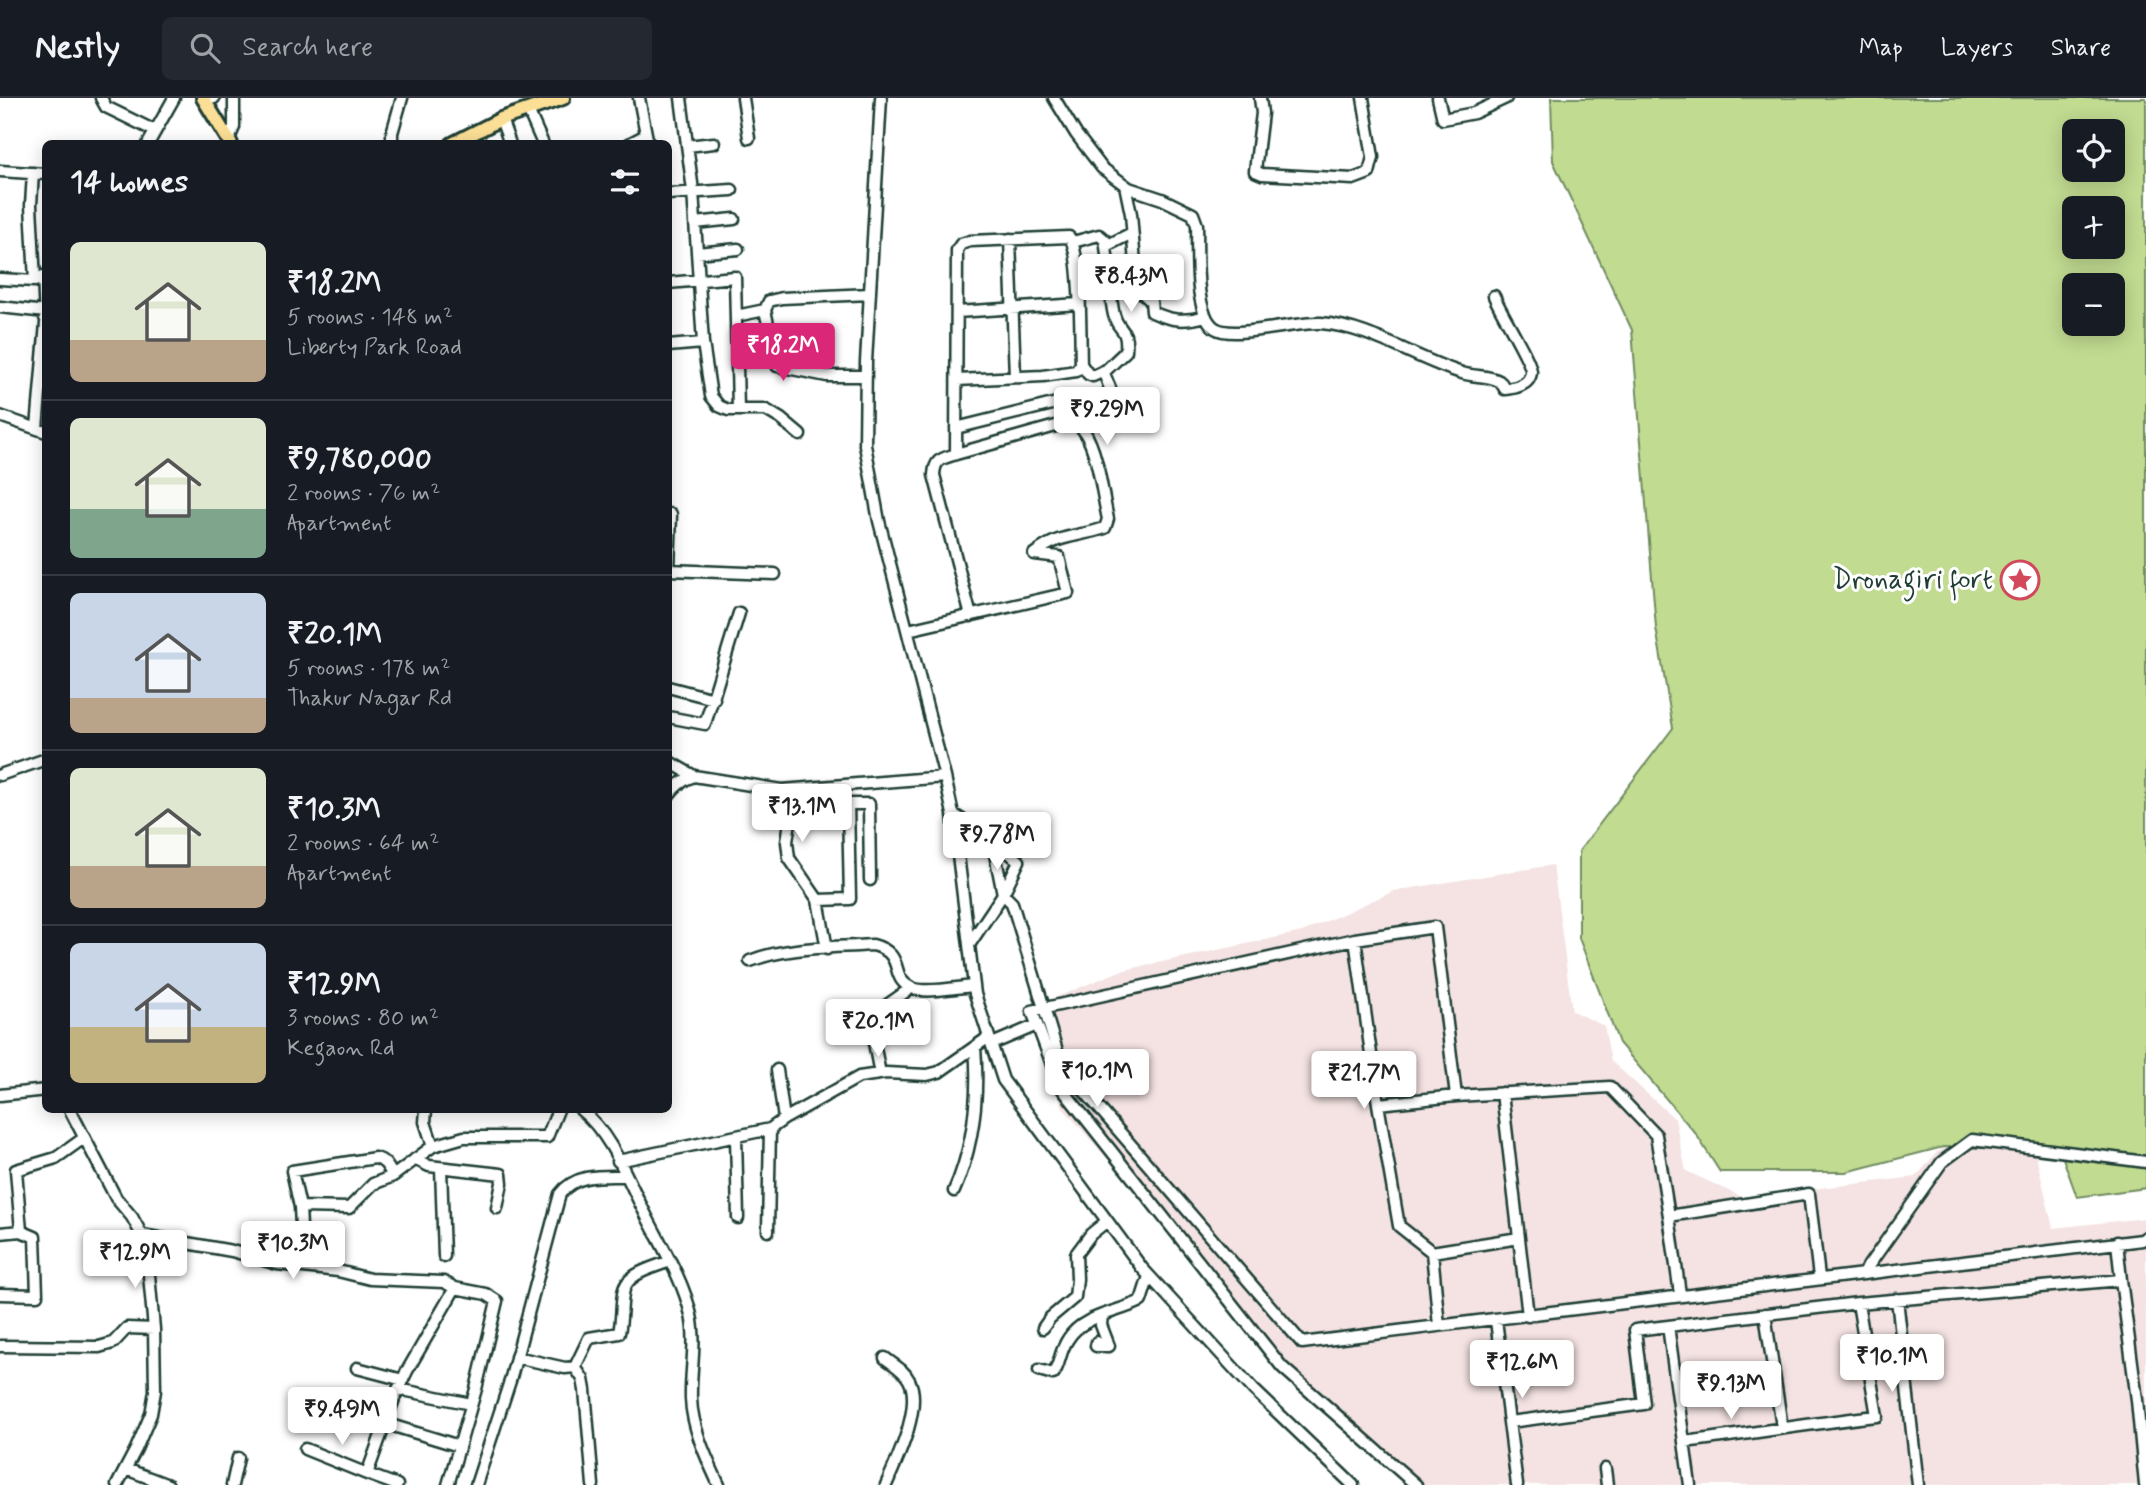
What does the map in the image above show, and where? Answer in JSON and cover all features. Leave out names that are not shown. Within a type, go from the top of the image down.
[{"type":"main road","points":[[460,140],[501,118],[563,98]]},
{"type":"main road","points":[[207,99],[229,140]]},
{"type":"street","points":[[102,98],[106,107],[155,131]]},
{"type":"street","points":[[150,140],[174,98]]},
{"type":"street","points":[[230,140],[234,127],[234,98]]},
{"type":"street","points":[[392,140],[402,98]]},
{"type":"street","points":[[639,98],[647,139]]},
{"type":"street","points":[[681,98],[693,191],[704,343],[711,396],[728,410],[766,410],[800,435]]},
{"type":"street","points":[[743,98],[749,138]]},
{"type":"street","points":[[881,98],[866,376],[865,445],[879,521],[953,814],[974,986],[1003,1080],[1149,1276],[1253,1389],[1353,1485]]},
{"type":"street","points":[[1054,98],[1076,134],[1102,168],[1125,185],[1194,214],[1197,225],[1201,301],[1206,316],[1215,328],[1230,333],[1321,323],[1349,329],[1399,346],[1462,373],[1498,381],[1505,389],[1519,388],[1528,380],[1530,365],[1494,296]]},
{"type":"street","points":[[1260,98],[1262,113],[1255,171],[1262,174],[1353,179],[1369,173],[1373,157],[1363,98]]},
{"type":"street","points":[[1438,98],[1443,119],[1474,114],[1506,98]]},
{"type":"street","points":[[528,110],[541,140]]},
{"type":"street","points":[[501,118],[509,140]]},
{"type":"street","points":[[687,146],[714,143]]},
{"type":"street","points":[[0,171],[42,174]]},
{"type":"street","points":[[0,279],[41,278],[31,205],[33,173]]},
{"type":"street","points":[[1125,185],[1131,214],[1137,288],[1151,301],[1152,312],[1170,320],[1186,322],[1206,316]]},
{"type":"street","points":[[672,194],[732,190]]},
{"type":"street","points":[[695,223],[734,219]]},
{"type":"street","points":[[1106,246],[1132,233]]},
{"type":"street","points":[[956,454],[957,250],[961,244],[970,241],[1069,237],[1073,242],[1079,304],[1081,364],[1088,374],[1093,376],[1104,371],[1126,351],[1125,331],[1114,315],[1105,240],[1099,235],[1073,242]]},
{"type":"street","points":[[1010,239],[1015,377]]},
{"type":"street","points":[[697,253],[738,249]]},
{"type":"street","points":[[672,283],[735,277],[738,410]]},
{"type":"street","points":[[866,376],[827,376],[777,366],[765,310],[769,301],[782,298],[870,294]]},
{"type":"street","points":[[957,312],[1079,304]]},
{"type":"street","points":[[0,307],[42,312]]},
{"type":"street","points":[[736,316],[765,310]]},
{"type":"street","points":[[672,346],[704,343]]},
{"type":"street","points":[[957,380],[1076,371],[1081,364]]},
{"type":"street","points":[[1104,371],[1110,388],[1110,398]]},
{"type":"street","points":[[956,428],[1081,397],[1110,398],[1132,413]]},
{"type":"street","points":[[0,416],[41,430],[42,408]]},
{"type":"street","points":[[908,630],[971,616],[1068,593],[1059,557],[1034,554],[1055,540],[1105,528],[1108,519],[1094,456],[1084,431],[1078,425],[1070,422],[956,454],[938,460],[934,465],[934,475],[971,616]]},
{"type":"street","points":[[672,570],[775,574]]},
{"type":"street","points":[[672,718],[705,724],[740,613]]},
{"type":"street","points":[[672,688],[714,699]]},
{"type":"street","points":[[0,775],[42,760]]},
{"type":"street","points":[[672,763],[694,776],[782,790],[945,777]]},
{"type":"street","points":[[672,790],[685,779],[694,776]]},
{"type":"street","points":[[818,900],[850,899],[848,786]]},
{"type":"street","points":[[782,790],[790,821],[787,842],[789,858],[818,900],[827,948]]},
{"type":"street","points":[[848,804],[869,804],[870,880]]},
{"type":"street","points":[[953,814],[992,839],[1019,861],[1003,894],[969,945]]},
{"type":"street","points":[[992,839],[1003,894],[1012,903],[1061,1064],[1301,1343],[1819,1277],[2145,1240]]},
{"type":"street","points":[[1416,1485],[1282,1367],[1060,1086],[1032,1011],[1355,939],[1435,927],[1456,1096]]},
{"type":"street","points":[[1355,939],[1378,1104],[1399,1226],[1432,1252],[1439,1326]]},
{"type":"street","points":[[750,961],[767,956],[827,948],[873,945],[883,948],[894,957],[899,977],[911,988],[920,990],[974,986]]},
{"type":"street","points":[[880,1074],[871,1027],[887,1006],[911,988]]},
{"type":"street","points":[[618,1161],[770,1129],[859,1077],[880,1074],[927,1075],[939,1072],[975,1047],[1037,1025]]},
{"type":"street","points":[[954,1191],[967,1158],[975,1116],[975,1047]]},
{"type":"street","points":[[777,1070],[784,1119]]},
{"type":"street","points":[[1378,1104],[1456,1096],[1610,1087],[1656,1135],[1681,1294]]},
{"type":"street","points":[[0,1095],[42,1090]]},
{"type":"street","points":[[1502,1093],[1528,1316]]},
{"type":"street","points":[[72,1113],[116,1198],[142,1235],[148,1264],[154,1329],[155,1391],[151,1414],[117,1485]]},
{"type":"street","points":[[426,1113],[425,1122],[433,1146]]},
{"type":"street","points":[[300,1207],[349,1208],[373,1184],[393,1176],[433,1146],[464,1138],[547,1137],[557,1113]]},
{"type":"street","points":[[585,1113],[618,1161],[670,1261],[691,1315],[691,1403],[698,1434],[719,1485]]},
{"type":"street","points":[[768,1231],[770,1129]]},
{"type":"street","points":[[736,1137],[738,1218]]},
{"type":"street","points":[[21,1231],[16,1170],[56,1158],[84,1138]]},
{"type":"street","points":[[1864,1272],[1942,1162],[1972,1140],[2146,1163]]},
{"type":"street","points":[[303,1266],[300,1207],[292,1171],[374,1158],[387,1165],[393,1176]]},
{"type":"street","points":[[415,1159],[429,1166],[501,1174],[497,1208]]},
{"type":"street","points":[[441,1168],[444,1256]]},
{"type":"street","points":[[476,1485],[516,1357],[559,1194],[566,1186],[585,1178],[626,1177]]},
{"type":"street","points":[[1669,1216],[1809,1194],[1819,1277]]},
{"type":"street","points":[[1042,1328],[1075,1297],[1076,1254],[1091,1234],[1107,1221]]},
{"type":"street","points":[[0,1233],[21,1231],[35,1237],[37,1296],[0,1294]]},
{"type":"street","points":[[142,1235],[232,1251],[277,1264],[338,1271],[370,1279],[444,1282],[455,1288],[486,1294],[497,1301],[448,1485]]},
{"type":"street","points":[[1432,1252],[1519,1238]]},
{"type":"street","points":[[2118,1242],[2121,1280],[2142,1400],[2145,1485]]},
{"type":"street","points":[[575,1367],[589,1338],[619,1333],[623,1291],[632,1277],[670,1261]]},
{"type":"street","points":[[1040,1370],[1053,1374],[1058,1368],[1060,1353],[1070,1335],[1102,1315],[1126,1309],[1141,1301],[1149,1276]]},
{"type":"street","points":[[1510,1422],[1644,1404],[1635,1330],[1858,1303],[2121,1280]]},
{"type":"street","points":[[367,1474],[401,1384],[455,1288]]},
{"type":"street","points":[[1897,1299],[1918,1485]]},
{"type":"street","points":[[1684,1442],[1877,1416],[1858,1303]]},
{"type":"street","points":[[1765,1314],[1782,1427]]},
{"type":"street","points":[[1097,1342],[1096,1346],[1109,1346],[1101,1325],[1102,1315]]},
{"type":"street","points":[[1496,1320],[1517,1485]]},
{"type":"street","points":[[1668,1326],[1690,1485]]},
{"type":"street","points":[[0,1346],[99,1347],[113,1343],[127,1328],[154,1329]]},
{"type":"street","points":[[1060,1353],[1070,1349],[1074,1353]]},
{"type":"street","points":[[516,1357],[565,1368],[575,1367]]},
{"type":"street","points":[[885,1358],[911,1382],[912,1399],[907,1434],[886,1485]]},
{"type":"street","points":[[575,1367],[583,1379],[585,1390],[593,1485]]},
{"type":"street","points":[[357,1368],[471,1404]]},
{"type":"street","points":[[325,1405],[459,1446]]},
{"type":"street","points":[[305,1449],[397,1485]]},
{"type":"street","points":[[232,1485],[238,1458]]},
{"type":"street","points":[[126,1469],[168,1485]]},
{"type":"street","points":[[1605,1469],[1607,1485]]},
{"type":"shaded area","points":[[1553,865],[1572,1011],[1604,1026],[1611,1061],[1675,1119],[1686,1171],[1742,1197],[1916,1177],[1937,1152],[1973,1136],[2034,1147],[2053,1228],[2146,1218],[2146,1485],[1413,1485],[1380,1457],[1279,1356],[1063,1108],[1023,1011],[1120,971],[1302,932],[1394,891]]},
{"type":"green space","points":[[1551,98],[2146,98],[2146,1188],[2077,1197],[2060,1150],[1943,1147],[1846,1172],[1720,1172],[1696,1134],[1619,1043],[1579,938],[1579,851],[1673,728],[1656,628],[1632,330],[1553,161]]},
{"type":"place","name":"Dronagiri fort","points":[[2020,580]]}]
